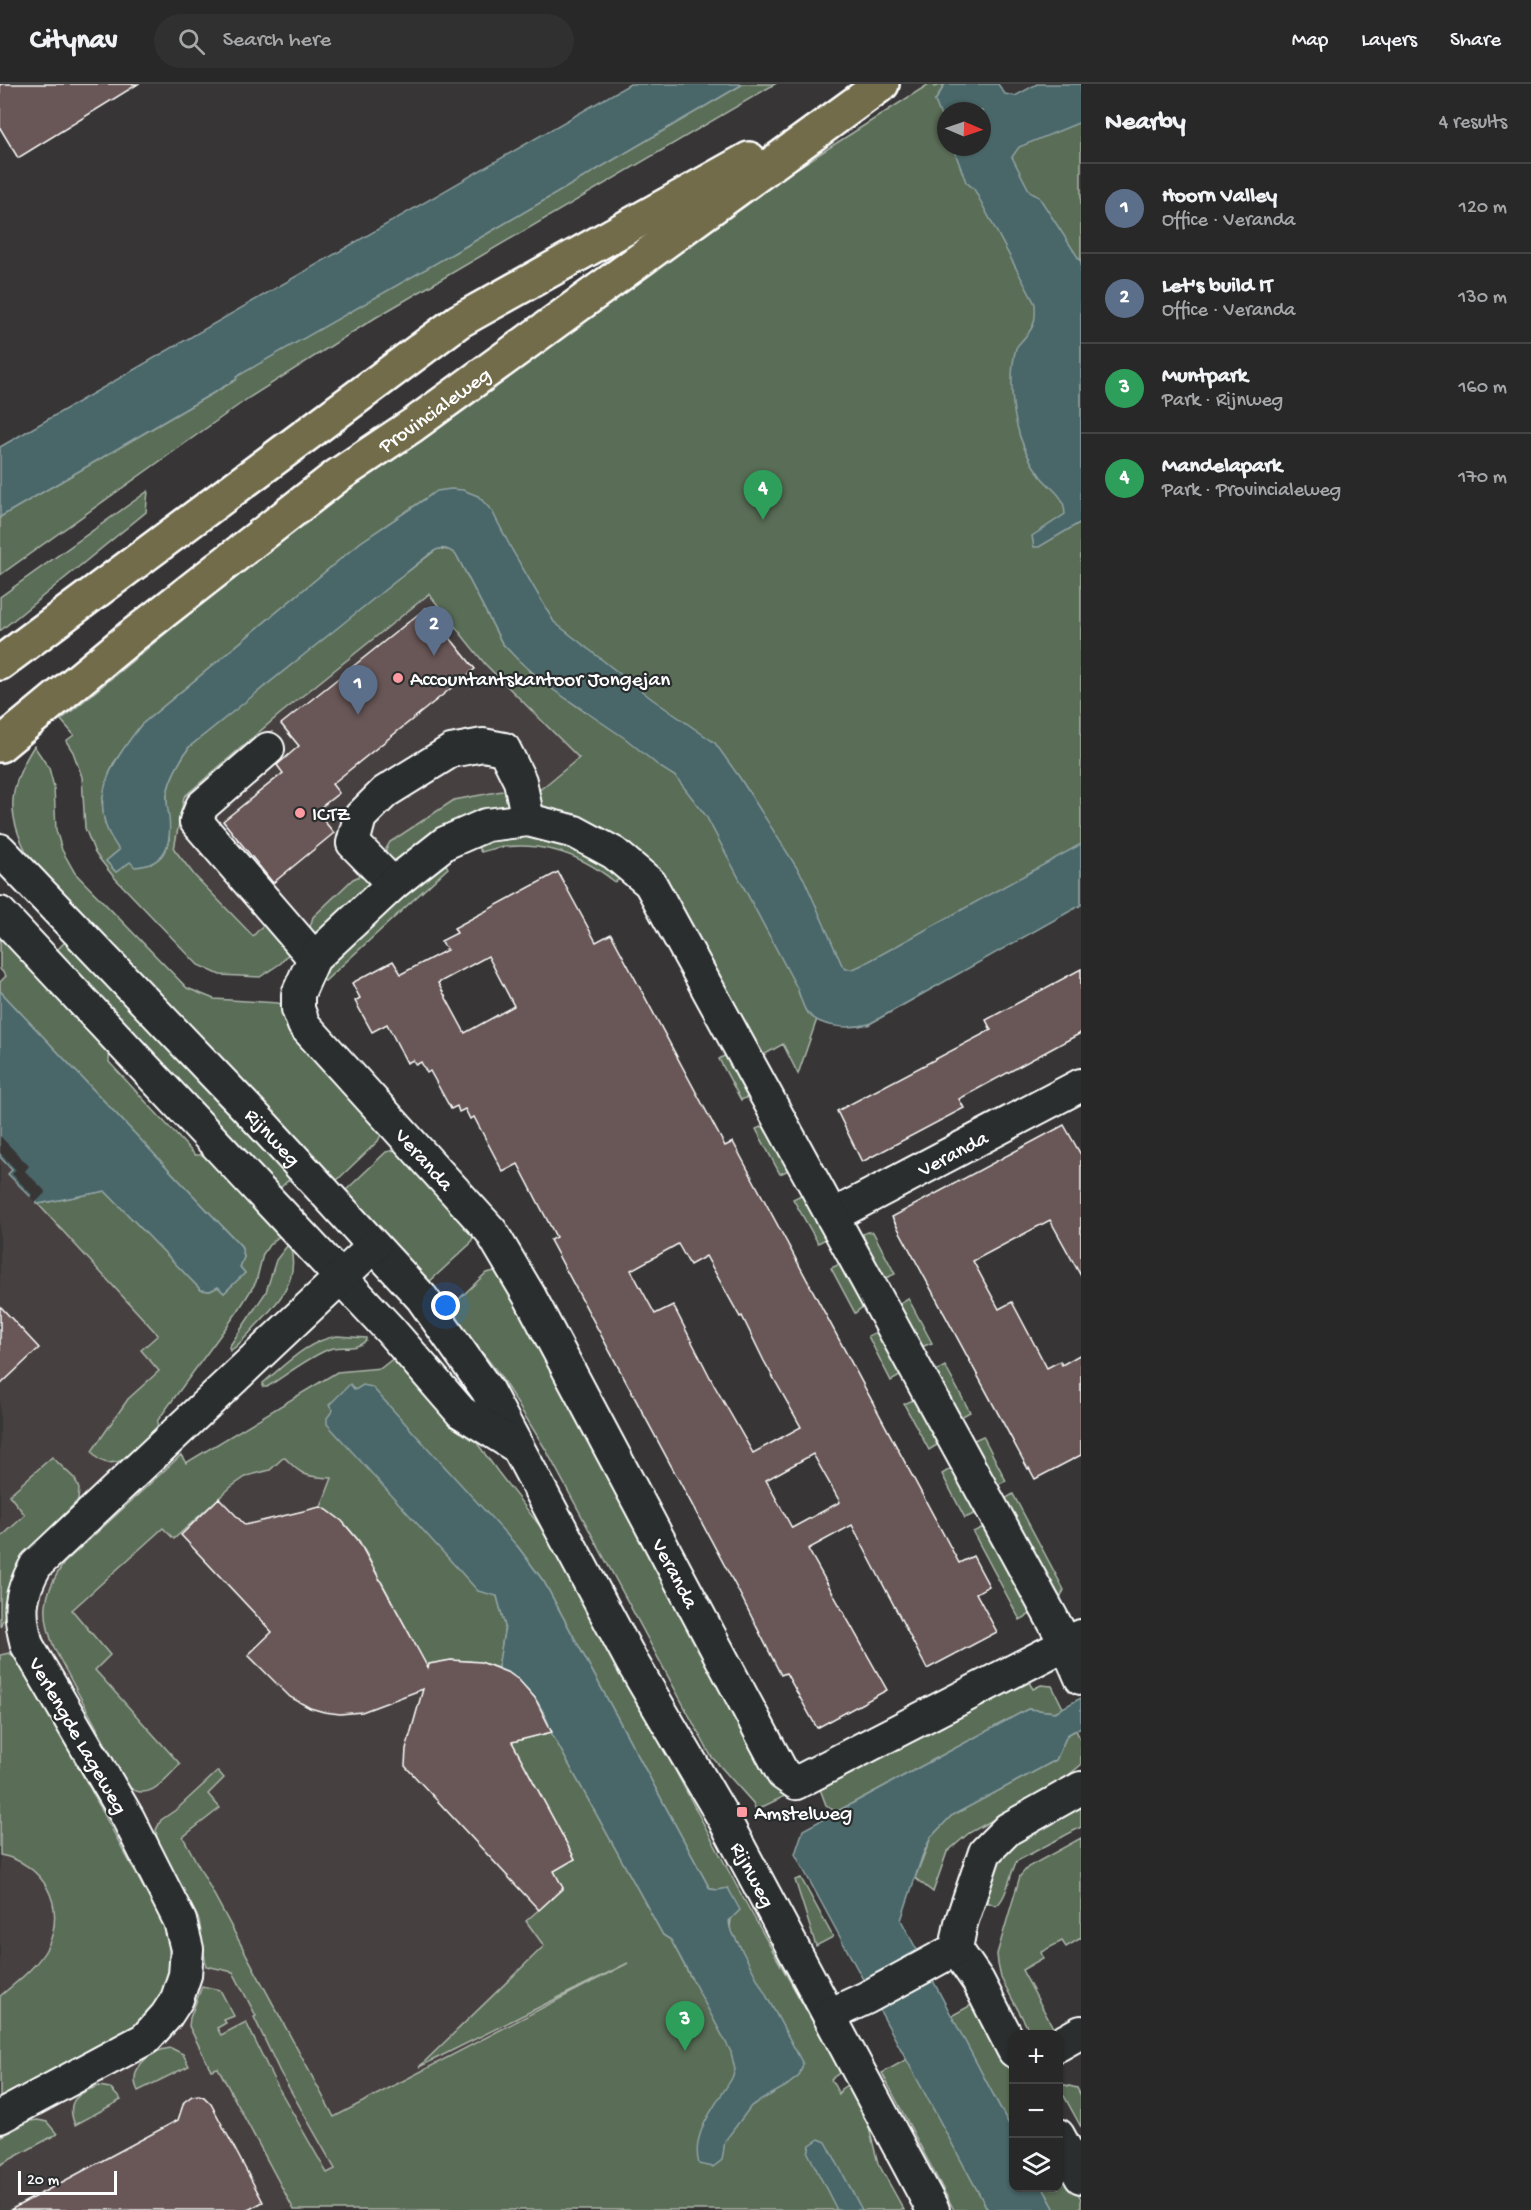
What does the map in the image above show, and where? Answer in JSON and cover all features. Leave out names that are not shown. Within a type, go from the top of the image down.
[{"type":"main road","name":"Provincialeweg","points":[[0,663],[459,321],[880,86]]},
{"type":"main road","name":"Provincialeweg","points":[[0,745],[132,636],[337,477],[423,418],[880,86]]},
{"type":"street","points":[[393,884],[352,843],[360,817],[385,792],[451,751],[483,745],[504,749],[520,781],[528,820]]},
{"type":"street","points":[[268,749],[202,806],[196,821],[314,958]]},
{"type":"street","name":"Veranda","points":[[1073,1640],[796,1783],[783,1774],[530,1297],[491,1231],[304,1025],[298,1009],[298,994],[314,958],[393,884],[445,843],[486,825],[528,820],[576,832],[614,853],[650,883],[832,1216],[1073,1640],[1081,1678]]},
{"type":"street","name":"Rijnweg","points":[[0,850],[262,1124],[422,1299],[487,1390],[632,1662],[724,1820],[933,2210]]},
{"type":"street","name":"Rijnweg","points":[[0,913],[341,1277],[461,1412],[517,1447]]},
{"type":"street","name":"Veranda","points":[[832,1216],[1079,1091]]},
{"type":"street","name":"Verlengde Lageweg","points":[[0,2117],[145,2039],[166,2016],[177,1999],[185,1976],[188,1949],[180,1921],[128,1818],[27,1645],[21,1625],[20,1606],[26,1583],[36,1565],[374,1246]]},
{"type":"street","points":[[1009,2041],[978,1981],[956,1949],[961,1923],[984,1852],[1008,1829],[1081,1788]]},
{"type":"street","points":[[829,2015],[928,1966],[956,1949]]},
{"type":"street","points":[[1063,2043],[1081,2032]]},
{"type":"street","points":[[1061,2138],[1081,2177]]},
{"type":"shaded area","points":[[429,593],[484,663],[613,731],[542,809],[380,863],[281,963],[195,876],[174,849],[184,797],[280,714]]},
{"type":"shaded area","points":[[0,1157],[12,1170],[8,1174],[105,1191],[201,1346],[132,1415],[184,1475],[327,1424],[333,1478],[321,1507],[345,1524],[360,1542],[424,1666],[457,1659],[493,1665],[519,1680],[545,1714],[551,1732],[512,1742],[575,1859],[563,1888],[526,1921],[544,1946],[421,2065],[671,1940],[348,2210],[0,2210]]},
{"type":"green space","points":[[743,84],[775,84],[375,318],[250,397],[0,575],[0,517],[236,380],[235,377],[466,246]]},
{"type":"green space","points":[[929,84],[934,87],[945,84],[935,101],[937,105],[937,156],[991,156],[991,142],[1081,89],[1081,903],[868,1025],[798,991],[806,1011],[817,1019],[798,1074],[783,1044],[760,1057],[626,844],[604,829],[580,819],[542,809],[532,796],[579,758],[485,664],[429,594],[280,714],[184,797],[174,849],[195,876],[253,936],[267,921],[292,950],[281,963],[260,977],[220,975],[198,965],[113,876],[95,853],[85,828],[82,777],[73,752],[66,741],[74,735],[61,720],[246,567],[395,452],[755,195]],"holes":[[[432,494],[585,712],[535,676],[502,643],[457,556],[451,550],[437,549],[325,636],[189,747],[175,770],[168,789],[169,841],[160,856],[151,864],[130,862],[116,872],[106,861],[119,850],[105,824],[102,801],[108,777],[113,764],[141,725],[361,542]]]},
{"type":"green space","points":[[148,491],[146,512],[0,631],[0,597]]},
{"type":"green space","points":[[34,746],[49,768],[54,787],[56,830],[62,850],[75,873],[187,988],[214,999],[278,1003],[285,1006],[380,1129],[381,1135],[378,1141],[333,1184],[28,855],[16,826],[13,799],[19,774]]},
{"type":"green space","points":[[507,790],[515,806],[393,865],[386,859],[386,849],[390,842],[454,800]]},
{"type":"green space","points":[[520,834],[561,839],[623,877],[615,882],[585,862],[552,850],[517,846],[481,852],[476,844],[478,841]]},
{"type":"green space","points":[[444,860],[448,868],[325,981],[317,977],[325,965]]},
{"type":"green space","points":[[362,875],[372,884],[316,938],[309,930],[313,917],[353,879]]},
{"type":"green space","points":[[0,929],[110,1043],[109,1062],[195,1155],[215,1155],[283,1233],[269,1245],[263,1254],[256,1282],[238,1311],[158,1420],[157,1428],[118,1462],[101,1461],[92,1451],[128,1399],[159,1371],[141,1350],[158,1335],[38,1204],[105,1191],[201,1290],[210,1291],[218,1287],[224,1293],[245,1273],[240,1267],[244,1257],[241,1246],[0,991],[0,982],[6,976],[0,969]]},
{"type":"green space","points":[[67,940],[219,1104],[296,1173],[277,1191],[54,953]]},
{"type":"green space","points":[[727,1054],[750,1096],[741,1100],[719,1059]]},
{"type":"green space","points":[[765,1125],[789,1170],[780,1174],[756,1129]]},
{"type":"green space","points":[[395,1150],[403,1152],[475,1233],[470,1244],[427,1284],[343,1193],[386,1152]]},
{"type":"green space","points":[[803,1194],[827,1235],[826,1239],[818,1243],[793,1199]]},
{"type":"green space","points":[[873,1232],[895,1274],[883,1277],[864,1238],[863,1234]]},
{"type":"green space","points":[[287,1246],[290,1246],[293,1259],[289,1281],[284,1291],[278,1301],[243,1340],[230,1351],[229,1347],[266,1292],[276,1260]]},
{"type":"green space","points":[[840,1264],[865,1305],[855,1313],[831,1268]]},
{"type":"green space","points":[[504,1269],[785,1796],[756,1810],[753,1803],[711,1756],[546,1450],[499,1374],[450,1311],[446,1299],[458,1300],[486,1273]]},
{"type":"green space","points":[[908,1298],[932,1343],[921,1347],[899,1306]]},
{"type":"green space","points":[[876,1332],[880,1333],[901,1373],[891,1381],[868,1336]]},
{"type":"green space","points":[[337,1336],[366,1338],[366,1340],[358,1346],[327,1350],[304,1362],[267,1387],[263,1387],[263,1383],[297,1354],[316,1343]]},
{"type":"green space","points":[[400,1353],[459,1418],[557,1548],[742,1896],[841,2072],[831,2079],[839,2094],[841,2089],[847,2085],[867,2120],[878,2163],[904,2210],[294,2210],[218,2068],[211,2070],[189,2026],[202,1986],[220,1990],[234,2016],[224,2020],[226,2023],[217,2028],[221,2035],[246,2022],[274,2080],[327,2173],[335,2169],[280,2072],[254,2017],[256,2016],[233,1972],[206,1966],[199,1920],[157,1839],[156,1830],[161,1820],[177,1809],[218,1771],[224,1778],[208,1794],[220,1808],[183,1837],[334,2117],[628,1963],[419,2067],[544,1946],[526,1921],[563,1888],[554,1871],[575,1859],[512,1742],[551,1732],[663,1935],[671,1940],[691,1978],[742,1951],[730,1928],[733,1899],[728,1888],[710,1889],[544,1582],[518,1547],[350,1385],[497,1596],[505,1626],[498,1668],[480,1662],[461,1660],[424,1666],[415,1644],[360,1542],[345,1524],[321,1507],[332,1478],[305,1474],[284,1457],[270,1470],[247,1476],[231,1487],[174,1539],[163,1528],[72,1610],[110,1655],[95,1670],[180,1764],[163,1782],[150,1791],[136,1791],[128,1786],[50,1638],[46,1605],[51,1585],[57,1574],[64,1563],[181,1455],[186,1463],[337,1372],[381,1368]]},
{"type":"green space","points":[[945,1366],[970,1412],[961,1417],[958,1416],[935,1374]]},
{"type":"green space","points":[[916,1400],[938,1442],[929,1450],[904,1404]]},
{"type":"green space","points":[[983,1436],[1006,1481],[997,1485],[973,1443],[974,1440]]},
{"type":"green space","points":[[52,1457],[75,1479],[79,1489],[78,1500],[33,1547],[0,1627],[0,1538],[25,1515],[9,1495]]},
{"type":"green space","points":[[953,1469],[975,1511],[974,1514],[965,1518],[942,1474]]},
{"type":"green space","points":[[1013,1494],[1064,1590],[1058,1603],[1003,1500]]},
{"type":"green space","points":[[984,1529],[1031,1614],[1020,1620],[973,1532]]},
{"type":"green space","points":[[9,1653],[21,1660],[163,1924],[168,1940],[170,1968],[168,1981],[156,2004],[133,2026],[0,2098],[0,1996],[27,1973],[44,1953],[53,1931],[55,1916],[47,1888],[39,1876],[15,1860],[0,1855],[0,1655]]},
{"type":"green space","points":[[1027,1679],[1033,1689],[1041,1685],[1052,1686],[1063,1708],[1055,1712],[1028,1709],[836,1812],[826,1805],[820,1789]]},
{"type":"green space","points":[[1076,1730],[1081,1741],[1081,1765],[1056,1785],[969,1833],[947,1852],[933,1892],[915,1878],[931,1837],[951,1816],[1056,1760],[1067,1735]]},
{"type":"green space","points":[[1081,1806],[1081,1827],[1017,1861],[1000,1902],[996,1906],[985,1901],[999,1857],[1018,1840]]},
{"type":"green space","points":[[1081,1838],[1081,1938],[1066,1947],[1062,1941],[1041,1952],[1043,1958],[1022,1970],[1054,2030],[1029,2030],[1001,1978],[998,1964],[997,1954],[1020,1876],[1028,1867]]},
{"type":"green space","points":[[801,1878],[833,1937],[816,1946],[795,1880]]},
{"type":"green space","points":[[975,2003],[1009,2067],[1009,2125],[951,2016]]},
{"type":"green space","points":[[171,2048],[183,2054],[189,2066],[138,2091],[135,2083],[136,2075],[142,2062],[155,2052]]},
{"type":"green space","points":[[907,2059],[988,2210],[954,2210],[882,2073]]},
{"type":"green space","points":[[1063,2084],[1077,2088],[1081,2096],[1081,2127],[1064,2096]]},
{"type":"green space","points":[[99,2086],[110,2088],[121,2100],[75,2125],[71,2110],[75,2099]]},
{"type":"green space","points":[[30,2121],[47,2122],[57,2134],[0,2165],[0,2137]]},
{"type":"green space","points":[[1063,2165],[1081,2199],[1081,2210],[1055,2210],[1045,2192],[1063,2192]]},
{"type":"water","points":[[630,84],[743,84],[236,377],[237,379],[0,517],[0,447]]},
{"type":"water","points":[[945,84],[998,84],[1005,94],[1015,96],[1037,84],[1081,84],[1081,122],[1019,147],[1012,157],[1030,192],[1039,197],[1081,262],[1081,522],[1039,547],[1034,547],[1032,536],[1065,514],[1060,497],[1041,477],[1029,458],[1014,413],[1012,385],[1014,357],[1017,347],[1033,326],[1035,304],[974,189],[966,182],[956,156],[991,156],[991,102],[937,102],[937,106],[935,101]]},
{"type":"water","points":[[463,490],[478,496],[492,511],[554,622],[652,699],[715,743],[804,879],[842,965],[846,969],[862,965],[1081,844],[1081,905],[869,1024],[844,1027],[819,1021],[806,1011],[797,988],[706,816],[676,777],[626,739],[555,691],[518,660],[502,643],[457,556],[442,549],[432,552],[189,747],[168,788],[170,827],[164,852],[153,862],[135,867],[130,862],[116,872],[106,861],[119,850],[106,826],[103,798],[110,771],[124,747],[141,725],[361,542],[437,491]]},
{"type":"water","points":[[0,991],[241,1246],[244,1257],[240,1267],[245,1273],[224,1293],[218,1287],[210,1291],[201,1290],[105,1191],[38,1204],[8,1174],[12,1170],[0,1157]]},
{"type":"water","points":[[350,1384],[355,1390],[363,1385],[372,1387],[518,1547],[544,1582],[710,1889],[728,1888],[740,1910],[729,1921],[730,1928],[803,2064],[799,2076],[751,2106],[725,2141],[722,2160],[713,2167],[699,2164],[698,2141],[706,2119],[735,2070],[731,2052],[671,1940],[663,1935],[551,1732],[538,1702],[525,1686],[498,1668],[505,1626],[497,1596],[478,1591],[327,1424],[327,1418],[333,1410],[329,1405]]},
{"type":"water","points":[[1081,1698],[1081,1727],[1067,1735],[1056,1760],[951,1816],[931,1837],[901,1920],[1009,2124],[1009,2192],[1045,2192],[1055,2210],[988,2210],[795,1854],[803,1830],[1028,1709],[1055,1712]]},
{"type":"water","points":[[819,2139],[826,2142],[862,2210],[837,2210],[808,2153],[810,2145]]},
{"type":"pier","points":[[0,1136],[29,1166],[25,1171],[46,1192],[35,1203],[30,1197],[32,1195],[12,1174],[16,1170],[0,1153]]},
{"type":"building","points":[[0,84],[138,84],[18,158],[0,128]]},
{"type":"building","points":[[426,608],[475,669],[332,784],[339,793],[316,811],[334,833],[273,883],[223,821],[283,773],[277,765],[299,746],[281,724]]},
{"type":"building","points":[[558,872],[596,942],[611,934],[725,1146],[733,1142],[959,1563],[973,1556],[989,1586],[976,1593],[997,1632],[927,1669],[852,1525],[808,1549],[887,1690],[817,1728],[786,1673],[781,1675],[550,1240],[556,1237],[518,1164],[503,1172],[474,1117],[470,1119],[465,1109],[459,1112],[457,1106],[451,1109],[430,1071],[427,1073],[421,1062],[416,1065],[413,1060],[407,1063],[387,1024],[372,1032],[355,1001],[360,998],[352,983],[393,961],[401,974],[447,950],[441,941],[457,933],[454,928]],"holes":[[[488,956],[514,1006],[465,1033],[438,983]],[[678,1244],[690,1265],[706,1256],[740,1317],[742,1316],[801,1427],[753,1453],[714,1385],[673,1305],[655,1314],[631,1270]],[[813,1454],[840,1502],[792,1528],[766,1480]]]},
{"type":"building","points":[[1081,969],[1081,1033],[959,1099],[964,1108],[862,1162],[837,1111],[991,1030],[986,1020]]},
{"type":"building","points":[[1064,1125],[1081,1155],[1081,1276],[1050,1220],[973,1261],[999,1309],[1012,1302],[1047,1368],[1060,1361],[1062,1365],[1081,1354],[1081,1455],[1035,1479],[892,1217]]},
{"type":"building","points":[[0,1306],[39,1348],[0,1385]]},
{"type":"building","points":[[219,1498],[245,1525],[320,1507],[327,1510],[342,1521],[358,1540],[428,1668],[429,1664],[451,1660],[481,1662],[509,1673],[519,1680],[535,1698],[552,1732],[512,1742],[575,1859],[554,1871],[563,1888],[539,1910],[405,1766],[406,1749],[423,1689],[362,1712],[340,1714],[324,1712],[310,1708],[290,1697],[248,1655],[272,1632],[181,1535]]},
{"type":"building","points":[[199,2095],[211,2104],[263,2202],[248,2210],[10,2210],[178,2120],[184,2102],[192,2096]]},
{"type":"place","name":"Mandelapark","points":[[763,520]]},
{"type":"place","name":"Let's build IT","points":[[434,656]]},
{"type":"place","name":"Accountantskantoor Jongejan","points":[[398,678]]},
{"type":"place","name":"Hoorn Valley","points":[[358,715]]},
{"type":"place","name":"ICTZ","points":[[300,813]]},
{"type":"place","name":"Amstelweg","points":[[742,1812]]},
{"type":"place","name":"Muntpark","points":[[685,2051]]}]
